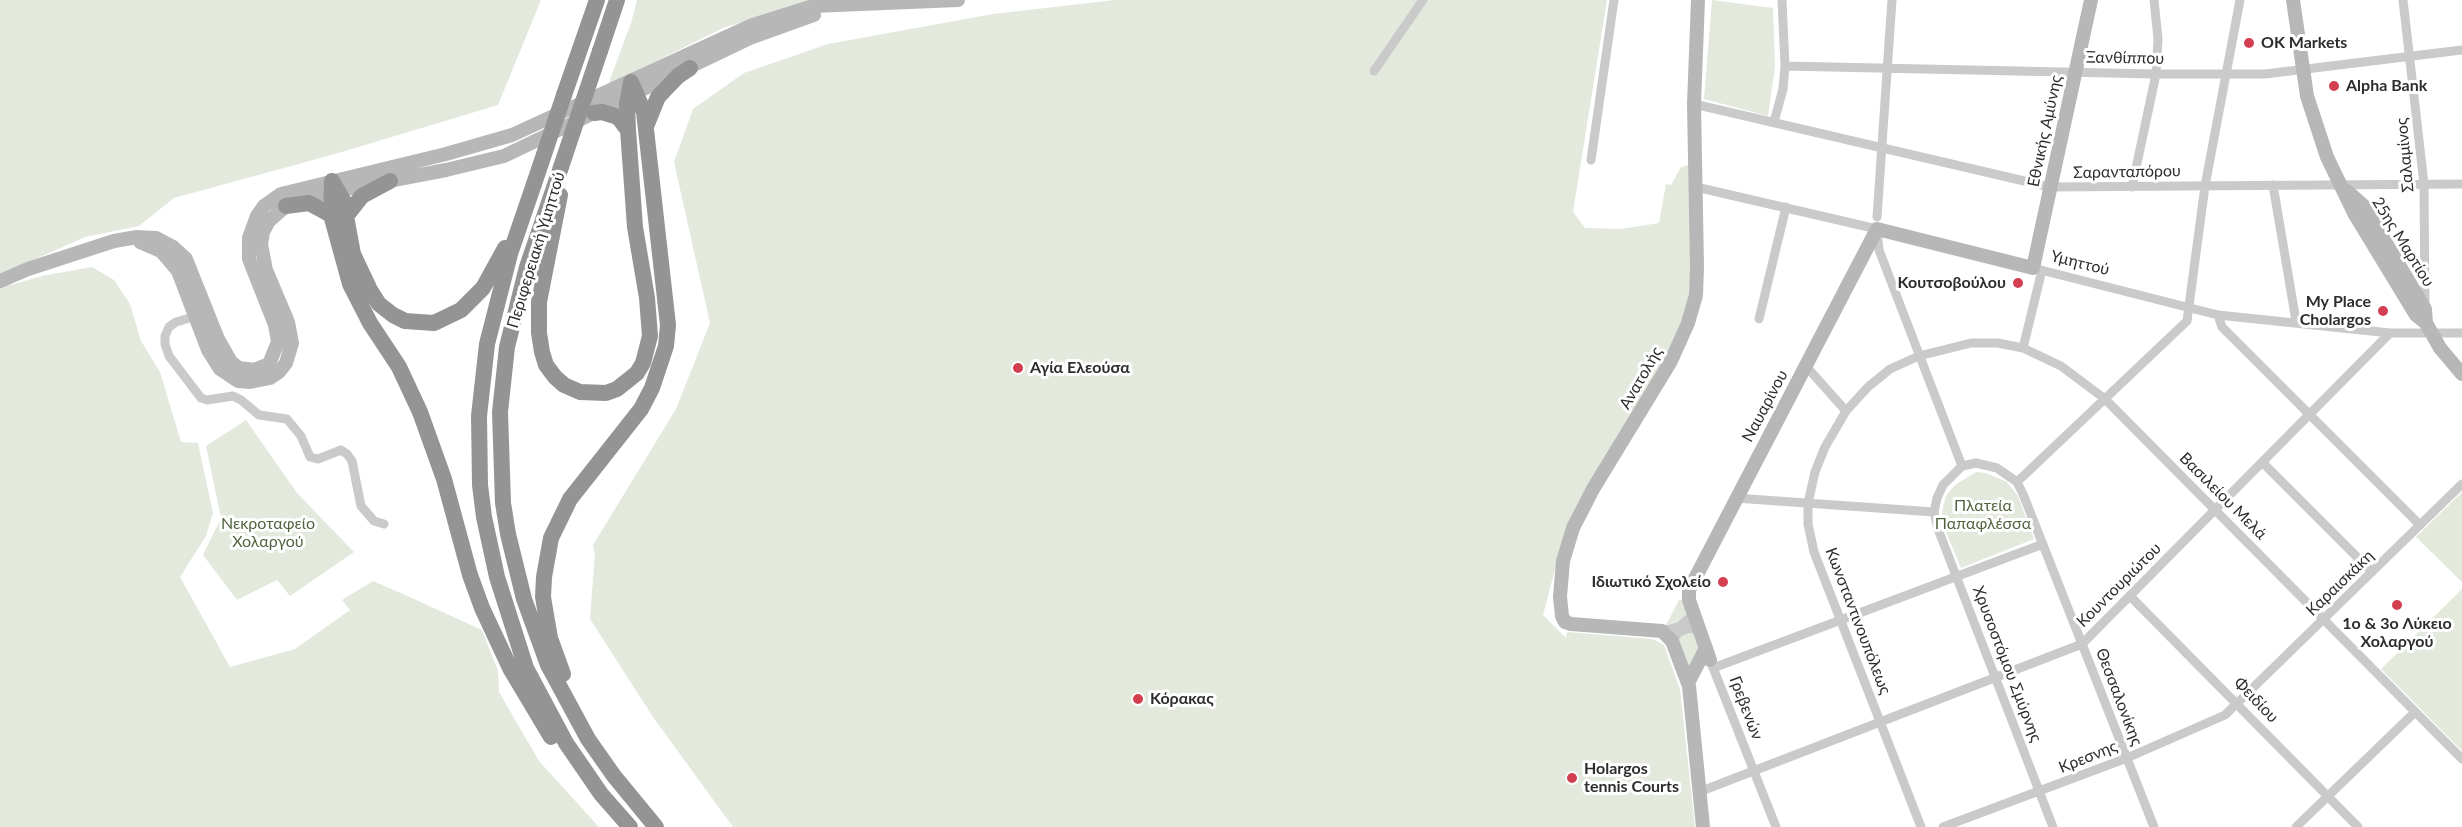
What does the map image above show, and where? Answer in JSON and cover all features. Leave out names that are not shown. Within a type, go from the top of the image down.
[{"type":"highway","name":"Περιφερειακή Υμηττού","points":[[597,0],[510,254],[487,344],[479,416],[480,485],[484,517],[497,577],[525,668],[566,743],[601,794],[630,827]]},
{"type":"highway","name":"Περιφερειακή Υμηττού","points":[[617,0],[527,267],[507,347],[500,412],[501,472],[508,534],[534,632],[548,665],[588,739],[614,776],[656,827]]},
{"type":"highway","points":[[646,128],[651,109],[658,97],[678,76],[690,68]]},
{"type":"highway","points":[[588,739],[550,638],[545,616],[544,577],[551,538],[559,519],[585,479],[641,409],[652,388],[666,346],[667,299],[644,112],[632,90]]},
{"type":"highway","points":[[561,167],[560,202],[539,302],[539,333],[542,351],[546,365],[564,385],[580,392],[606,393],[622,386],[637,373],[643,363],[650,336],[647,298],[635,227],[628,130],[632,90]]},
{"type":"highway","points":[[594,113],[610,113],[618,117],[628,130]]},
{"type":"highway","points":[[339,215],[362,196],[390,181]]},
{"type":"highway","points":[[286,206],[309,203],[339,215],[360,272],[379,304],[405,321],[434,322],[461,310],[483,288],[501,256],[534,184]]},
{"type":"highway","points":[[334,188],[350,284],[358,304],[399,367],[420,412],[444,479],[470,574],[498,642],[536,715],[570,763],[601,794]]},
{"type":"street","points":[[0,281],[28,269],[78,254],[129,242],[150,244],[169,259],[178,271],[231,362],[239,368],[254,370],[269,364],[277,350],[278,333],[249,259],[251,228],[264,206],[281,194],[390,181],[446,171],[504,156],[594,113],[750,26],[813,6],[958,0]]},
{"type":"street","points":[[1374,71],[1423,0]]},
{"type":"street","points":[[1591,160],[1614,0]]},
{"type":"street","name":"Ανατολής","points":[[1694,614],[1680,626],[1662,631],[1571,624],[1565,622],[1562,616],[1560,597],[1563,561],[1573,528],[1593,489],[1671,361],[1688,323],[1696,295],[1694,104],[1698,0]]},
{"type":"street","points":[[1774,122],[1783,90],[1785,66],[1782,0]]},
{"type":"street","points":[[1892,0],[1877,223],[1879,250],[1962,466]]},
{"type":"street","name":"Εθνικής Αμύνης","points":[[2023,348],[2050,187],[2091,0]]},
{"type":"street","points":[[2132,187],[2156,74],[2158,39],[2154,0]]},
{"type":"street","points":[[2017,482],[2187,321],[2205,186],[2240,0]]},
{"type":"street","name":"25ης Μαρτίου","points":[[2293,0],[2302,69],[2315,124],[2340,186],[2416,315],[2429,328],[2440,348],[2462,374]]},
{"type":"street","name":"Σαλαμίνος","points":[[2403,0],[2424,184],[2425,309]]},
{"type":"street","points":[[202,314],[214,361],[229,376],[250,382],[270,378],[279,372],[291,353],[291,333],[266,270],[261,244],[263,232],[269,221],[286,206],[334,188],[512,135],[690,68],[750,38],[813,15],[872,3]]},
{"type":"street","name":"Ξανθίππου","points":[[1785,66],[2156,74],[2265,74],[2462,50]]},
{"type":"street","name":"Σαρανταπόρου","points":[[1694,104],[2050,187],[2462,184]]},
{"type":"street","points":[[2273,185],[2296,321]]},
{"type":"street","name":"25ης Μαρτίου","points":[[2340,186],[2365,207],[2425,309],[2429,328]]},
{"type":"street","name":"Υμηττού","points":[[1696,187],[1786,207],[1877,223],[2037,269],[2218,315],[2296,321],[2390,333],[2429,328],[2462,333]]},
{"type":"street","points":[[1758,319],[1786,207]]},
{"type":"street","name":"Ναυαρίνου","points":[[1689,600],[1689,590],[1877,223]]},
{"type":"street","points":[[202,314],[169,327],[165,336],[169,356],[201,398],[207,400],[233,396],[259,415],[287,420],[301,436],[310,457],[318,459],[341,450],[347,454],[352,461],[361,506],[374,521],[384,524]]},
{"type":"street","points":[[2218,315],[2222,327],[2420,525]]},
{"type":"street","name":"Κουντουριώτου","points":[[1699,792],[2082,644],[2390,333]]},
{"type":"street","name":"Βασιλείου Μελά","points":[[1919,356],[1971,343],[1998,343],[2023,348],[2061,366],[2105,399],[2462,759]]},
{"type":"street","name":"Κωνσταντινουπόλεως","points":[[1919,356],[1890,369],[1868,387],[1846,411],[1825,447],[1815,472],[1808,503],[1808,524],[1814,552],[1921,827]]},
{"type":"street","points":[[1805,365],[1846,411]]},
{"type":"street","points":[[2262,462],[2372,572]]},
{"type":"street","points":[[1689,681],[1710,659],[1840,620],[2043,544],[2017,482],[2010,475],[1988,464],[1962,466],[1953,473],[1942,485],[1934,512],[1735,498]]},
{"type":"street","name":"Καραισκάκη","points":[[2238,703],[2462,484]]},
{"type":"street","name":"Χρυσοστόμου Σμύρνης","points":[[1934,512],[1938,529],[2053,827]]},
{"type":"street","name":"Θεσσαλονίκης","points":[[2043,544],[2154,827]]},
{"type":"street","name":"Φειδίου","points":[[2130,596],[2358,827]]},
{"type":"street","name":"Γρεβενών","points":[[1689,600],[1776,827]]},
{"type":"street","points":[[1672,641],[1679,632],[1690,628],[1701,633]]},
{"type":"street","points":[[1662,631],[1672,641],[1689,681],[1703,827]]},
{"type":"street","name":"Κρεσνης","points":[[1943,827],[2127,758],[2225,715],[2238,703]]},
{"type":"street","points":[[2296,827],[2415,711]]},
{"type":"green space","points":[[0,0],[541,0],[498,105],[335,154],[174,198],[139,226],[85,237],[2,274],[11,285],[42,276],[92,267],[114,280],[130,304],[141,341],[160,372],[181,442],[198,443],[213,513],[206,536],[180,577],[230,667],[295,649],[350,610],[342,600],[373,581],[403,594],[482,630],[498,671],[499,692],[539,761],[599,827],[0,827]]},
{"type":"green space","points":[[637,0],[814,0],[723,28],[608,85]]},
{"type":"green space","points":[[1115,0],[1607,0],[1573,212],[1585,228],[1620,229],[1659,223],[1666,184],[1671,185],[1681,167],[1689,165],[1695,265],[1687,315],[1668,360],[1557,562],[1543,615],[1566,638],[1567,632],[1653,639],[1664,645],[1680,689],[1695,827],[733,827],[653,717],[590,619],[595,554],[593,545],[676,409],[710,323],[674,162],[693,109],[744,73],[828,44],[993,14]]},
{"type":"green space","points":[[1712,0],[1773,8],[1775,67],[1768,116],[1704,99]]},
{"type":"green space","name":"Νεκροταφείο Χολαργού","points":[[246,420],[297,493],[354,552],[290,596],[277,580],[237,600],[203,555],[221,518],[206,446]]},
{"type":"green space","name":"Πλατεία Παπαφλέσσα","points":[[1976,472],[1986,473],[2007,482],[2018,496],[2034,539],[1961,568],[1941,520],[1943,507],[1946,496],[1955,485]]},
{"type":"green space","points":[[2462,492],[2462,582],[2416,537]]},
{"type":"green space","points":[[2462,589],[2462,751],[2381,669]]},
{"type":"green space","points":[[1685,599],[1688,611],[1685,617],[1666,625],[1679,600]]},
{"type":"green space","points":[[1691,633],[1698,635],[1701,644],[1688,671],[1675,641],[1679,636]]},
{"type":"place","name":"OK Markets","points":[[2249,43]]},
{"type":"place","name":"Alpha Bank","points":[[2334,86]]},
{"type":"place","name":"Κουτσοβούλου","points":[[2018,283]]},
{"type":"place","name":"My Place Cholargos","points":[[2383,311]]},
{"type":"place","name":"Αγία Ελεούσα","points":[[1018,368]]},
{"type":"place","name":"Ιδιωτικό Σχολείο","points":[[1723,582]]},
{"type":"place","name":"1ο & 3ο Λύκειο Χολαργού","points":[[2397,605]]},
{"type":"place","name":"Κόρακας","points":[[1138,699]]},
{"type":"place","name":"Holargos tennis Courts","points":[[1572,778]]}]
